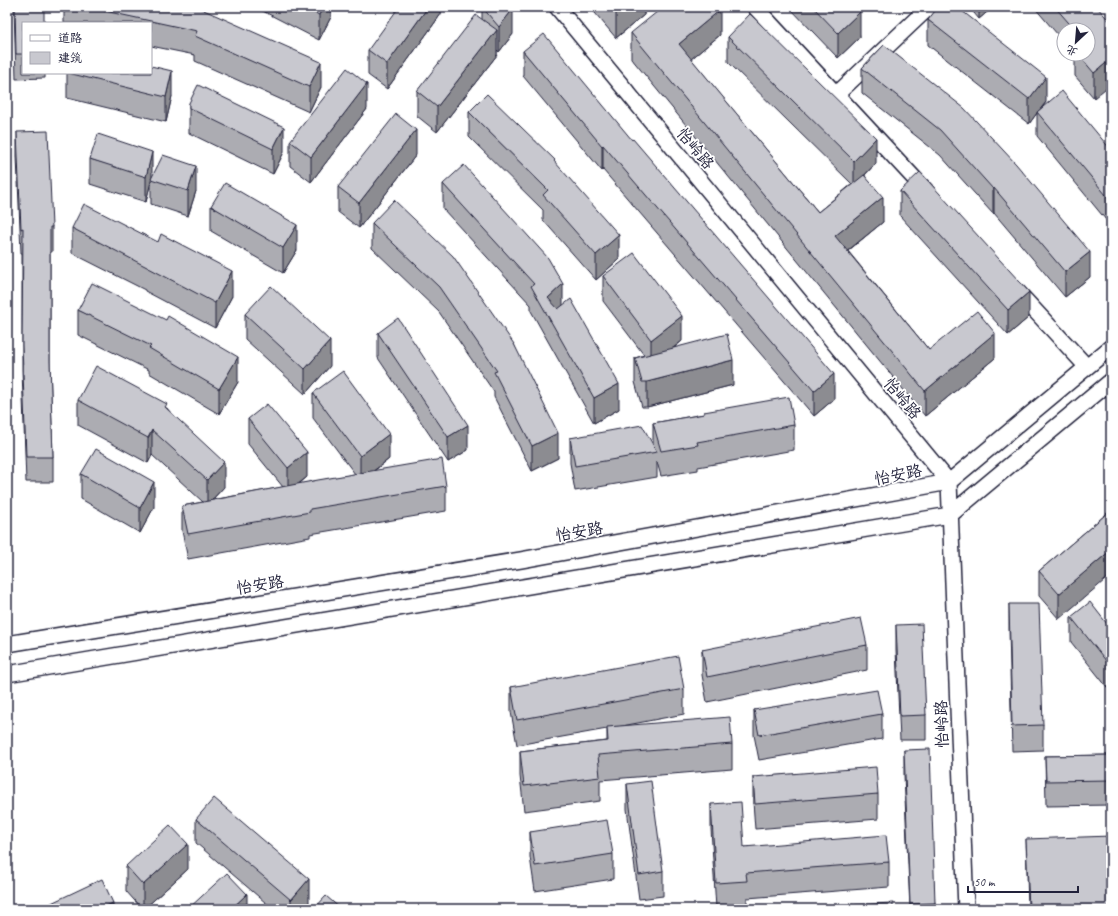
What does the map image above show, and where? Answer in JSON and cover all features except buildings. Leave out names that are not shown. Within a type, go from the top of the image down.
[{"type":"street","name":"怡岭路","points":[[557,7],[949,482],[966,909]]},
{"type":"street","points":[[755,7],[938,204]]},
{"type":"street","points":[[837,94],[929,7]]},
{"type":"street","points":[[1007,280],[1086,367]]},
{"type":"street","name":"怡安路","points":[[7,644],[521,560],[949,482],[1111,347]]},
{"type":"street","points":[[7,674],[950,515],[1111,382]]}]
